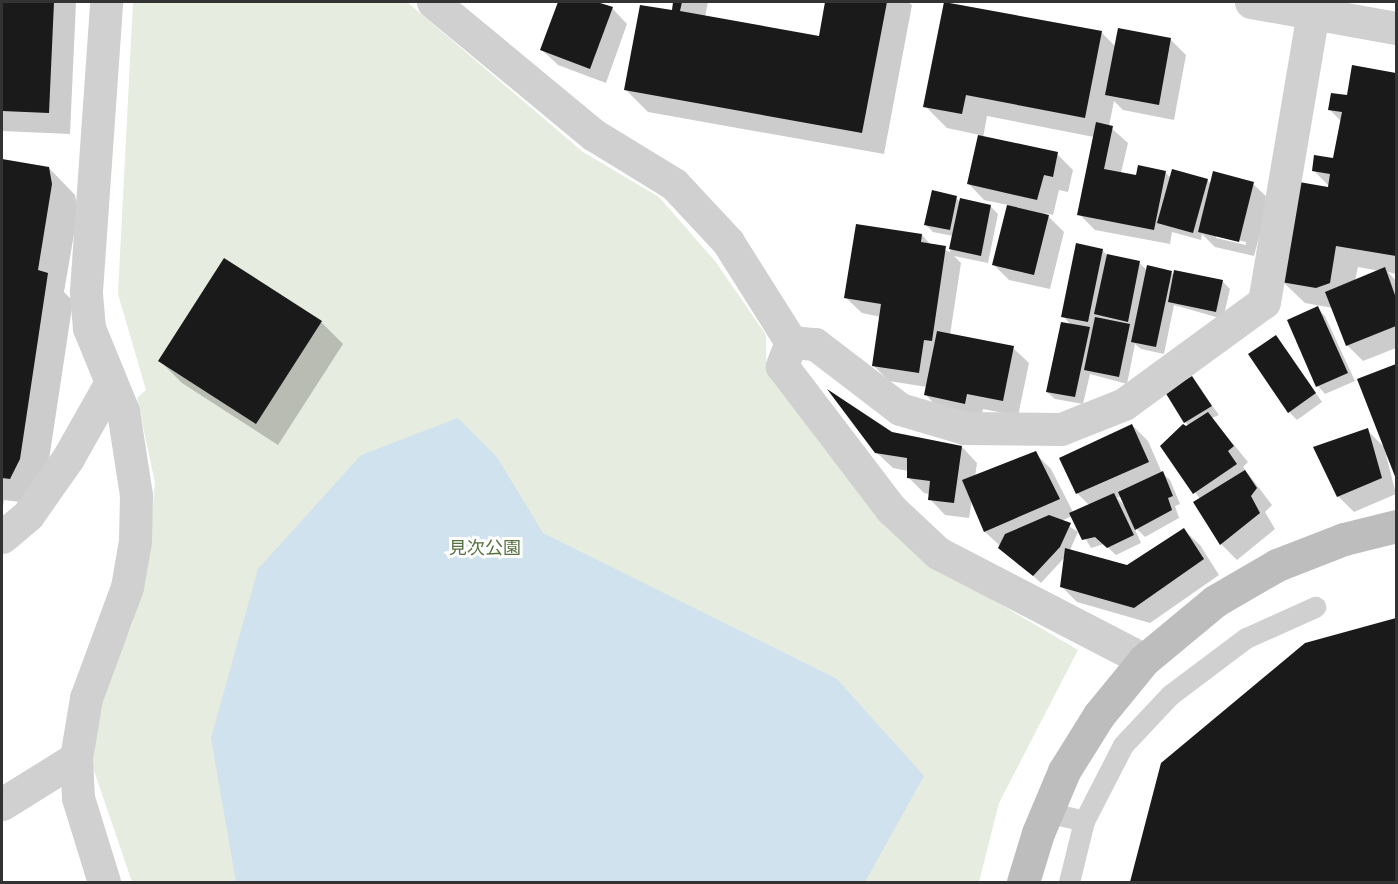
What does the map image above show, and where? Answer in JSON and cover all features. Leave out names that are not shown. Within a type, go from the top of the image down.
[{"type":"main road","points":[[1023,882],[1046,812],[1082,740],[1119,687],[1144,660],[1215,601],[1277,565],[1344,539],[1396,526]]},
{"type":"street","points":[[104,882],[78,798],[76,758],[86,698],[127,587],[135,542],[136,495],[123,411],[89,328],[86,291],[106,2]]},
{"type":"street","points":[[433,2],[594,135],[674,184],[728,242],[791,342]]},
{"type":"street","points":[[1251,2],[1396,28]]},
{"type":"street","points":[[791,342],[815,344],[900,409],[964,428],[1061,429],[1124,404],[1264,302],[1313,13]]},
{"type":"street","points":[[791,342],[782,366],[891,509],[938,553],[1144,660]]},
{"type":"street","points":[[2,537],[28,515],[68,458],[111,382]]},
{"type":"street","points":[[2,804],[76,758]]},
{"type":"lane","points":[[1069,882],[1084,821],[1123,745],[1170,695],[1246,638],[1315,607]]},
{"type":"lane","points":[[1046,812],[1084,821]]},
{"type":"green space","name":"見次公園","points":[[133,2],[407,2],[583,152],[659,197],[715,261],[766,335],[766,367],[821,444],[882,518],[927,561],[1078,650],[999,803],[979,882],[132,882],[89,756],[104,687],[132,625],[149,546],[155,483],[137,398],[146,390],[118,294]]},
{"type":"water","points":[[458,418],[497,457],[543,533],[837,679],[924,776],[865,882],[236,882],[211,738],[258,569],[361,455]]},
{"type":"building","points":[[2,2],[54,2],[49,113],[2,111]]},
{"type":"building","points":[[558,2],[597,2],[613,7],[590,69],[540,50]]},
{"type":"building","points":[[673,2],[682,2],[680,11],[819,36],[825,2],[887,2],[862,133],[624,90],[640,5],[672,10]]},
{"type":"building","points":[[944,2],[1102,31],[1085,118],[966,95],[962,114],[923,107]]},
{"type":"building","points":[[1118,28],[1171,38],[1159,105],[1105,95]]},
{"type":"building","points":[[1352,65],[1396,73],[1396,256],[1336,246],[1330,283],[1316,288],[1281,282],[1299,182],[1328,187],[1330,174],[1312,171],[1314,155],[1333,158],[1342,112],[1328,110],[1331,93],[1347,95]]},
{"type":"building","points":[[1096,122],[1113,126],[1104,169],[1136,175],[1138,165],[1166,171],[1154,230],[1077,215]]},
{"type":"building","points":[[978,135],[1058,152],[1053,177],[1044,175],[1037,200],[967,184]]},
{"type":"building","points":[[2,159],[49,167],[52,184],[38,270],[48,273],[20,459],[10,479],[2,478]]},
{"type":"building","points":[[1172,169],[1208,179],[1193,233],[1157,223]]},
{"type":"building","points":[[1213,171],[1254,182],[1239,242],[1198,232]]},
{"type":"building","points":[[932,190],[957,196],[950,230],[924,225]]},
{"type":"building","points":[[960,198],[991,205],[981,256],[949,249]]},
{"type":"building","points":[[1007,205],[1049,215],[1034,275],[992,265]]},
{"type":"building","points":[[856,224],[922,234],[921,242],[946,246],[932,341],[924,340],[919,373],[872,366],[881,304],[844,298]]},
{"type":"building","points":[[1076,243],[1103,249],[1088,322],[1061,317]]},
{"type":"building","points":[[1107,254],[1140,261],[1128,322],[1094,314]]},
{"type":"building","points":[[224,258],[322,321],[256,424],[158,361]]},
{"type":"building","points":[[1147,265],[1172,271],[1156,347],[1131,342]]},
{"type":"building","points":[[1385,267],[1396,298],[1396,326],[1346,346],[1325,292]]},
{"type":"building","points":[[1174,270],[1223,280],[1216,312],[1168,302]]},
{"type":"building","points":[[1318,306],[1348,373],[1316,387],[1287,320]]},
{"type":"building","points":[[1095,317],[1130,324],[1119,377],[1084,370]]},
{"type":"building","points":[[1061,322],[1090,327],[1075,397],[1046,392]]},
{"type":"building","points":[[937,331],[1014,346],[1003,401],[967,394],[965,404],[924,395]]},
{"type":"building","points":[[1276,335],[1316,393],[1288,413],[1248,354]]},
{"type":"building","points":[[1396,364],[1396,479],[1357,379]]},
{"type":"building","points":[[1192,376],[1212,406],[1184,423],[1165,392]]},
{"type":"building","points":[[827,389],[892,432],[962,446],[954,503],[928,500],[930,481],[907,478],[907,458],[875,453]]},
{"type":"building","points":[[1208,412],[1234,446],[1228,451],[1237,464],[1193,494],[1160,446],[1183,424],[1186,426]]},
{"type":"building","points":[[1132,424],[1149,462],[1076,494],[1059,458]]},
{"type":"building","points":[[1368,428],[1382,478],[1337,497],[1313,447]]},
{"type":"building","points":[[1036,451],[1060,499],[984,532],[962,480]]},
{"type":"building","points":[[1245,470],[1257,488],[1251,496],[1260,513],[1220,545],[1193,502]]},
{"type":"building","points":[[1163,471],[1173,496],[1168,498],[1172,510],[1135,530],[1118,492]]},
{"type":"building","points":[[1114,493],[1134,535],[1107,548],[1095,537],[1082,540],[1069,513]]},
{"type":"building","points":[[1049,515],[1071,523],[1060,547],[1033,576],[998,548],[1005,534]]},
{"type":"building","points":[[1184,528],[1204,559],[1134,608],[1060,587],[1065,548],[1127,565]]},
{"type":"building","points":[[1396,618],[1396,882],[1130,882],[1161,763],[1305,643]]}]
